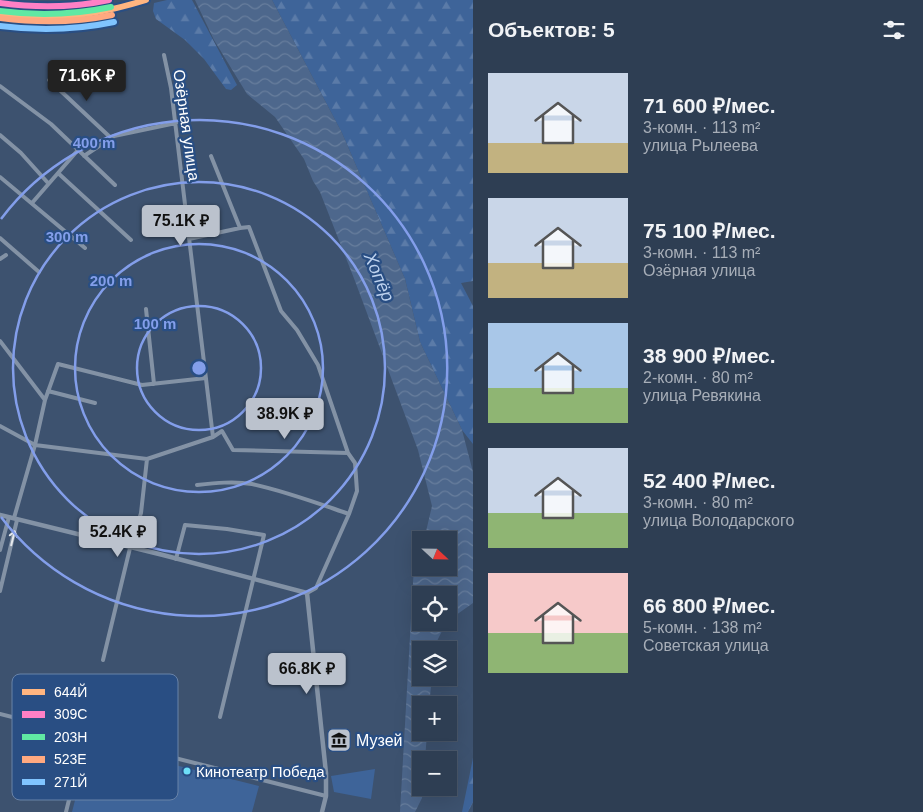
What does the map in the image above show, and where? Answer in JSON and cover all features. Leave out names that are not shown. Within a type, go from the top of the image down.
[{"type":"street","name":"Озёрная улица","points":[[164,55],[176,123],[213,437]]},
{"type":"street","points":[[49,80],[111,138]]},
{"type":"street","points":[[0,86],[51,124],[115,185]]},
{"type":"street","points":[[84,156],[114,136],[176,123]]},
{"type":"street","points":[[0,135],[21,153],[48,184]]},
{"type":"street","points":[[32,204],[78,150]]},
{"type":"street","points":[[211,156],[240,228]]},
{"type":"street","points":[[58,173],[131,240]]},
{"type":"street","points":[[0,177],[85,248]]},
{"type":"street","points":[[0,515],[176,558],[307,593],[316,588],[349,514],[357,491],[355,462],[348,453],[318,366],[297,330],[281,311],[249,227],[189,239]]},
{"type":"street","points":[[0,238],[39,272]]},
{"type":"street","points":[[0,259],[6,255]]},
{"type":"street","points":[[146,309],[154,384]]},
{"type":"street","points":[[0,341],[46,400]]},
{"type":"street","points":[[0,591],[48,391],[58,364],[142,385],[206,378]]},
{"type":"street","points":[[48,391],[95,403]]},
{"type":"street","points":[[0,426],[35,446],[147,459],[213,437],[222,430],[233,450],[348,453]]},
{"type":"street","points":[[103,660],[130,548],[141,512],[147,459]]},
{"type":"street","points":[[197,484],[219,482],[251,484],[349,514]]},
{"type":"street","points":[[0,550],[9,517]]},
{"type":"street","points":[[176,558],[185,525],[264,535],[220,717]]},
{"type":"street","points":[[307,593],[323,746],[326,796],[322,812]]},
{"type":"street","points":[[178,759],[326,796]]},
{"type":"green space","points":[[167,0],[192,0],[237,85],[231,90],[226,89],[204,59],[185,40],[156,19],[153,11],[154,3]]},
{"type":"green space","points":[[272,0],[473,0],[473,281],[461,283],[473,306],[473,444],[462,430],[420,342],[405,279],[342,133]]},
{"type":"green space","points":[[473,758],[473,802],[468,812],[462,812]]},
{"type":"green space","points":[[178,766],[259,786],[252,812],[72,812],[75,800],[178,800]]},
{"type":"green space","points":[[375,769],[371,799],[334,792],[331,776]]},
{"type":"water","name":"Хопёр","points":[[195,0],[272,0],[342,133],[405,279],[420,342],[462,430],[473,472],[473,603],[457,614],[457,586],[413,586],[413,576],[458,576],[458,531],[426,531],[432,506],[418,450],[320,192],[304,159],[275,117],[247,94],[214,40]]},
{"type":"water","points":[[412,601],[412,631],[442,631],[437,641],[412,641],[412,686],[431,686],[430,696],[412,696],[412,741],[426,741],[426,751],[412,751],[412,796],[422,796],[422,798],[415,812],[400,812]]},
{"type":"transit line","name":"309С","points":[[0,3],[54,6],[82,5],[109,0]]},
{"type":"transit line","name":"644Й","points":[[0,16],[56,18],[110,10],[146,0]]},
{"type":"transit line","name":"203Н","points":[[0,11],[56,14],[111,7]]},
{"type":"transit line","name":"523Е","points":[[0,18],[56,21],[84,20],[112,15]]},
{"type":"transit line","name":"271Й","points":[[0,26],[57,29],[86,27],[114,22]]},
{"type":"place","name":"Музей","points":[[339,740]]},
{"type":"place","name":"Кинотеатр Победа","points":[[187,771]]}]
